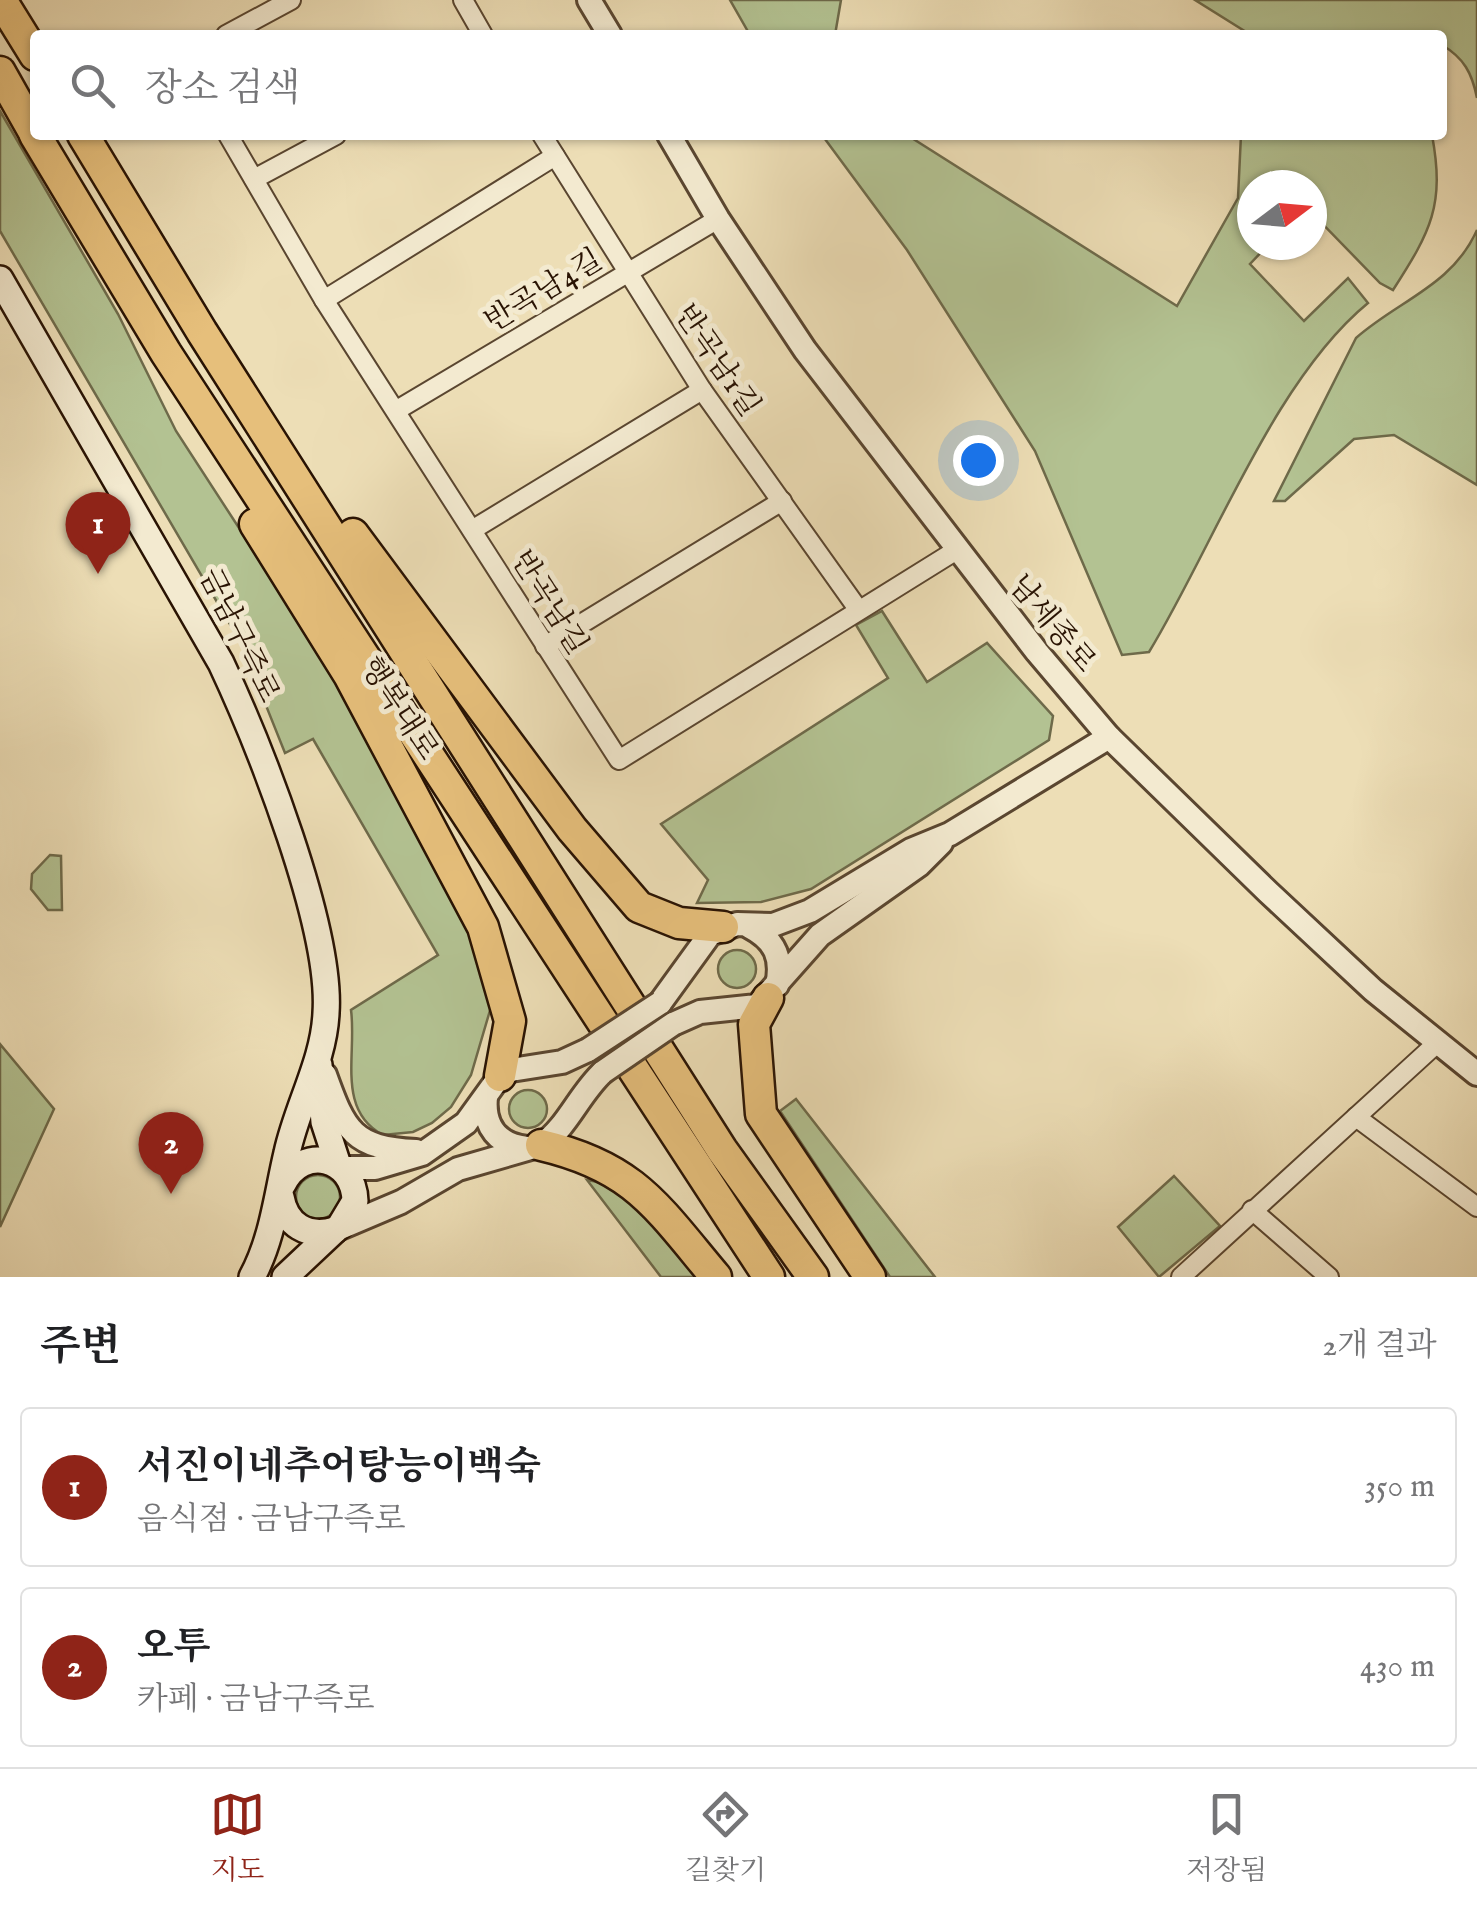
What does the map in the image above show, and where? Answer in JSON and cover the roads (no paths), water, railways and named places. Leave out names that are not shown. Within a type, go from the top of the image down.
[{"type":"highway","points":[[2,0],[30,48]]},
{"type":"highway","name":"행복대로","points":[[0,72],[30,126]]},
{"type":"highway","name":"행복대로","points":[[38,140],[166,353],[769,1277]]},
{"type":"highway","name":"행복대로","points":[[86,140],[202,332],[722,1150],[813,1277]]},
{"type":"highway","points":[[202,332],[296,449],[350,530],[572,829],[639,907],[679,923],[737,927]]},
{"type":"highway","points":[[166,353],[210,453],[349,675],[483,926],[510,1021],[493,1087]]},
{"type":"highway","points":[[772,992],[754,1024],[761,1114],[870,1277]]},
{"type":"highway","points":[[534,1147],[603,1163],[650,1198],[716,1277]]},
{"type":"main road","name":"금남구즉로","points":[[0,278],[183,592],[246,716],[320,950],[326,1016],[318,1055],[286,1156],[282,1191],[252,1277]]},
{"type":"main road","name":"금남구즉로","points":[[318,1055],[324,1122],[340,1167],[351,1178],[355,1201],[337,1228]]},
{"type":"main road","points":[[337,1228],[313,1233],[300,1228],[283,1210],[282,1191],[288,1174],[308,1160],[340,1167]]},
{"type":"main road","points":[[286,1277],[337,1228]]},
{"type":"street","points":[[235,30],[291,0]]},
{"type":"street","points":[[463,0],[480,30]]},
{"type":"street","points":[[588,0],[607,30]]},
{"type":"street","name":"반곡남길","points":[[231,140],[324,300],[619,760],[956,551]]},
{"type":"street","points":[[254,179],[327,140]]},
{"type":"street","name":"반곡남1길","points":[[545,140],[702,390],[858,609]]},
{"type":"street","name":"남세종로","points":[[672,140],[718,219],[805,350],[956,551],[1110,736],[1268,892],[1436,1044],[1477,1074]]},
{"type":"street","points":[[324,300],[555,156]]},
{"type":"street","name":"반곡남4길","points":[[397,410],[718,219]]},
{"type":"street","points":[[472,530],[702,390]]},
{"type":"street","points":[[545,646],[782,501]]},
{"type":"street","points":[[340,1167],[375,1168],[429,1149],[466,1123],[511,1070],[562,1062],[660,1004],[674,989],[701,944],[737,927],[773,924],[810,911],[911,850],[950,834],[1110,736]]},
{"type":"street","points":[[286,1277],[458,1169],[552,1138],[577,1099],[603,1072],[674,1024],[700,1012],[743,1011],[772,992],[820,935],[919,865],[950,834]]},
{"type":"street","points":[[737,927],[773,944],[780,972],[772,992]]},
{"type":"street","points":[[1181,1277],[1436,1044]]},
{"type":"street","points":[[318,1055],[339,1116],[356,1139],[382,1148],[429,1149]]},
{"type":"street","points":[[493,1087],[484,1109],[493,1133],[502,1142],[534,1147]]},
{"type":"street","points":[[1356,1117],[1477,1207]]},
{"type":"street","points":[[337,1228],[401,1202]]},
{"type":"street","points":[[1252,1210],[1329,1277]]},
{"type":"place","name":"서진이네추어탕능이백숙","points":[[98,574]]},
{"type":"place","name":"오투","points":[[171,1194]]}]
